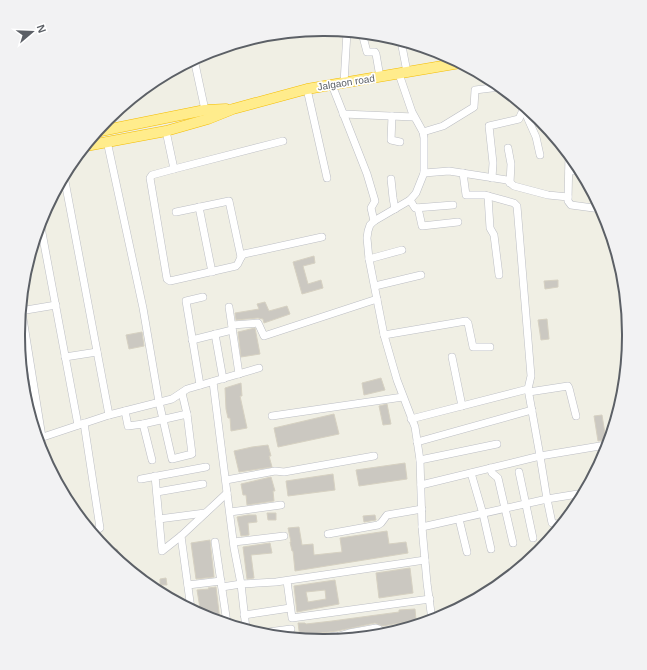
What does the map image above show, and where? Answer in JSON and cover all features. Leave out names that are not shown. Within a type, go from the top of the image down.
[{"type":"highway","name":"Jalgaon road","points":[[94,144],[166,131],[208,119],[233,109],[307,89],[452,65]]},
{"type":"highway","name":"Jalgaon road","points":[[107,130],[204,110],[233,109]]},
{"type":"street","points":[[344,83],[347,37]]},
{"type":"street","points":[[364,39],[367,52],[375,52],[376,54],[380,77]]},
{"type":"street","points":[[401,47],[403,73],[414,117],[423,132],[424,173],[416,193],[410,200],[374,221],[370,225],[367,238],[369,259],[384,335],[403,397],[415,427],[420,460],[422,527],[431,613]]},
{"type":"street","points":[[195,65],[204,110]]},
{"type":"street","points":[[332,85],[368,178],[375,202],[371,208],[374,221]]},
{"type":"street","points":[[423,132],[443,126],[474,107],[475,90],[491,88]]},
{"type":"street","points":[[307,89],[327,178]]},
{"type":"street","points":[[492,178],[493,163],[489,126],[519,119],[522,112]]},
{"type":"street","points":[[343,114],[414,117]]},
{"type":"street","points":[[392,116],[391,140],[400,142]]},
{"type":"street","points":[[529,119],[536,137],[540,155]]},
{"type":"street","points":[[166,131],[174,169]]},
{"type":"street","points":[[108,141],[143,308],[159,402],[172,459],[192,454],[187,414],[182,393]]},
{"type":"street","points":[[283,141],[152,175],[150,178],[168,279],[171,281],[236,266],[244,254],[322,237]]},
{"type":"street","points":[[508,148],[511,164],[510,183]]},
{"type":"street","points":[[569,165],[568,200],[571,205],[593,208]]},
{"type":"street","points":[[424,173],[449,171],[507,180],[514,186],[548,195],[568,197]]},
{"type":"street","points":[[569,172],[574,172]]},
{"type":"street","points":[[464,173],[466,195],[484,195],[514,203],[517,206],[531,376],[529,391],[547,499],[552,523],[555,524]]},
{"type":"street","points":[[391,179],[395,209]]},
{"type":"street","points":[[66,185],[109,415]]},
{"type":"street","points":[[488,196],[490,228],[494,235],[499,275]]},
{"type":"street","points":[[410,200],[414,208],[453,205]]},
{"type":"street","points":[[176,212],[229,201],[241,257]]},
{"type":"street","points":[[199,207],[212,272]]},
{"type":"street","points":[[418,208],[422,226],[458,222]]},
{"type":"street","points":[[43,235],[65,357],[81,424],[100,528],[97,530]]},
{"type":"street","points":[[369,259],[402,250]]},
{"type":"street","points":[[375,286],[420,274]]},
{"type":"street","points":[[200,385],[186,301],[203,297]]},
{"type":"street","points":[[192,340],[215,334],[232,327],[258,324],[264,336],[378,299]]},
{"type":"street","points":[[27,309],[56,305]]},
{"type":"street","points":[[229,307],[239,374]]},
{"type":"street","points":[[384,335],[466,321],[468,323],[473,347],[490,347]]},
{"type":"street","points":[[215,334],[223,379]]},
{"type":"street","points":[[25,338],[37,419]]},
{"type":"street","points":[[65,357],[97,352]]},
{"type":"street","points":[[452,357],[462,406]]},
{"type":"street","points":[[43,437],[109,415],[172,399],[187,389],[259,368]]},
{"type":"street","points":[[213,382],[245,623]]},
{"type":"street","points":[[411,419],[529,391],[568,386],[576,416]]},
{"type":"street","points":[[272,416],[403,397]]},
{"type":"street","points":[[417,442],[532,410]]},
{"type":"street","points":[[125,411],[128,426],[187,414]]},
{"type":"street","points":[[143,424],[152,460]]},
{"type":"street","points":[[420,460],[497,444]]},
{"type":"street","points":[[421,485],[540,456],[600,446]]},
{"type":"street","points":[[226,480],[275,471],[284,472],[374,456]]},
{"type":"street","points":[[141,479],[206,467]]},
{"type":"street","points":[[490,468],[492,473],[498,478],[513,543]]},
{"type":"street","points":[[519,472],[533,538]]},
{"type":"street","points":[[471,473],[491,549]]},
{"type":"street","points":[[155,476],[162,551],[181,536],[227,493]]},
{"type":"street","points":[[157,492],[203,484]]},
{"type":"street","points":[[422,527],[547,499],[576,494]]},
{"type":"street","points":[[230,512],[281,505]]},
{"type":"street","points":[[328,534],[378,525],[387,515],[422,509]]},
{"type":"street","points":[[159,519],[206,513]]},
{"type":"street","points":[[460,519],[467,552]]},
{"type":"street","points":[[181,536],[190,603]]},
{"type":"street","points":[[234,542],[284,536]]},
{"type":"street","points":[[215,542],[226,617]]},
{"type":"street","points":[[188,585],[287,581],[425,560]]},
{"type":"street","points":[[287,581],[292,618],[430,599]]},
{"type":"street","points":[[244,615],[290,608]]},
{"type":"street","points":[[281,630],[291,629]]},
{"type":"building","points":[[314,256],[315,263],[303,266],[308,284],[321,280],[323,288],[302,294],[293,262]]},
{"type":"building","points":[[558,280],[558,287],[545,289],[544,281]]},
{"type":"building","points":[[265,302],[269,311],[287,306],[290,314],[264,323],[263,319],[258,318],[236,320],[235,313],[259,309],[257,304]]},
{"type":"building","points":[[547,319],[549,339],[541,340],[538,320]]},
{"type":"building","points":[[255,328],[260,354],[241,357],[238,332]]},
{"type":"building","points":[[142,332],[144,346],[129,349],[126,335]]},
{"type":"building","points":[[381,378],[385,390],[364,395],[362,383]]},
{"type":"building","points":[[241,383],[242,396],[240,396],[247,428],[231,431],[230,418],[228,418],[226,409],[225,388]]},
{"type":"building","points":[[387,404],[391,424],[383,425],[379,406]]},
{"type":"building","points":[[334,414],[339,434],[278,447],[274,428]]},
{"type":"building","points":[[602,415],[605,434],[602,440],[598,441],[594,416]]},
{"type":"building","points":[[268,445],[272,467],[239,472],[234,451]]},
{"type":"building","points":[[405,463],[407,479],[359,486],[356,470]]},
{"type":"building","points":[[333,474],[335,490],[288,496],[286,481]]},
{"type":"building","points":[[271,477],[275,491],[273,491],[274,501],[247,505],[246,495],[243,495],[241,484]]},
{"type":"building","points":[[267,513],[276,513],[276,520],[268,520]]},
{"type":"building","points":[[256,515],[257,522],[248,523],[249,535],[241,536],[237,517]]},
{"type":"building","points":[[375,515],[376,520],[364,522],[363,516]]},
{"type":"building","points":[[299,527],[302,545],[313,544],[314,555],[342,552],[340,538],[387,531],[389,544],[406,542],[408,553],[295,571],[293,551],[288,528]]},
{"type":"building","points":[[210,540],[214,577],[196,579],[191,543]]},
{"type":"building","points":[[270,543],[272,553],[251,555],[254,578],[247,579],[243,547]]},
{"type":"building","points":[[410,568],[413,593],[379,598],[376,573]]},
{"type":"building","points":[[166,578],[167,585],[160,584],[160,579]]},
{"type":"building","points":[[335,580],[339,604],[297,612],[294,586]],"holes":[[[325,590],[326,599],[308,602],[306,592]]]},
{"type":"building","points":[[216,587],[219,615],[200,607],[197,590],[209,589],[208,588]]},
{"type":"building","points":[[415,609],[416,619],[383,626],[375,623],[337,631],[316,634],[299,633],[298,623],[306,624],[332,621],[399,612],[399,610]]}]
